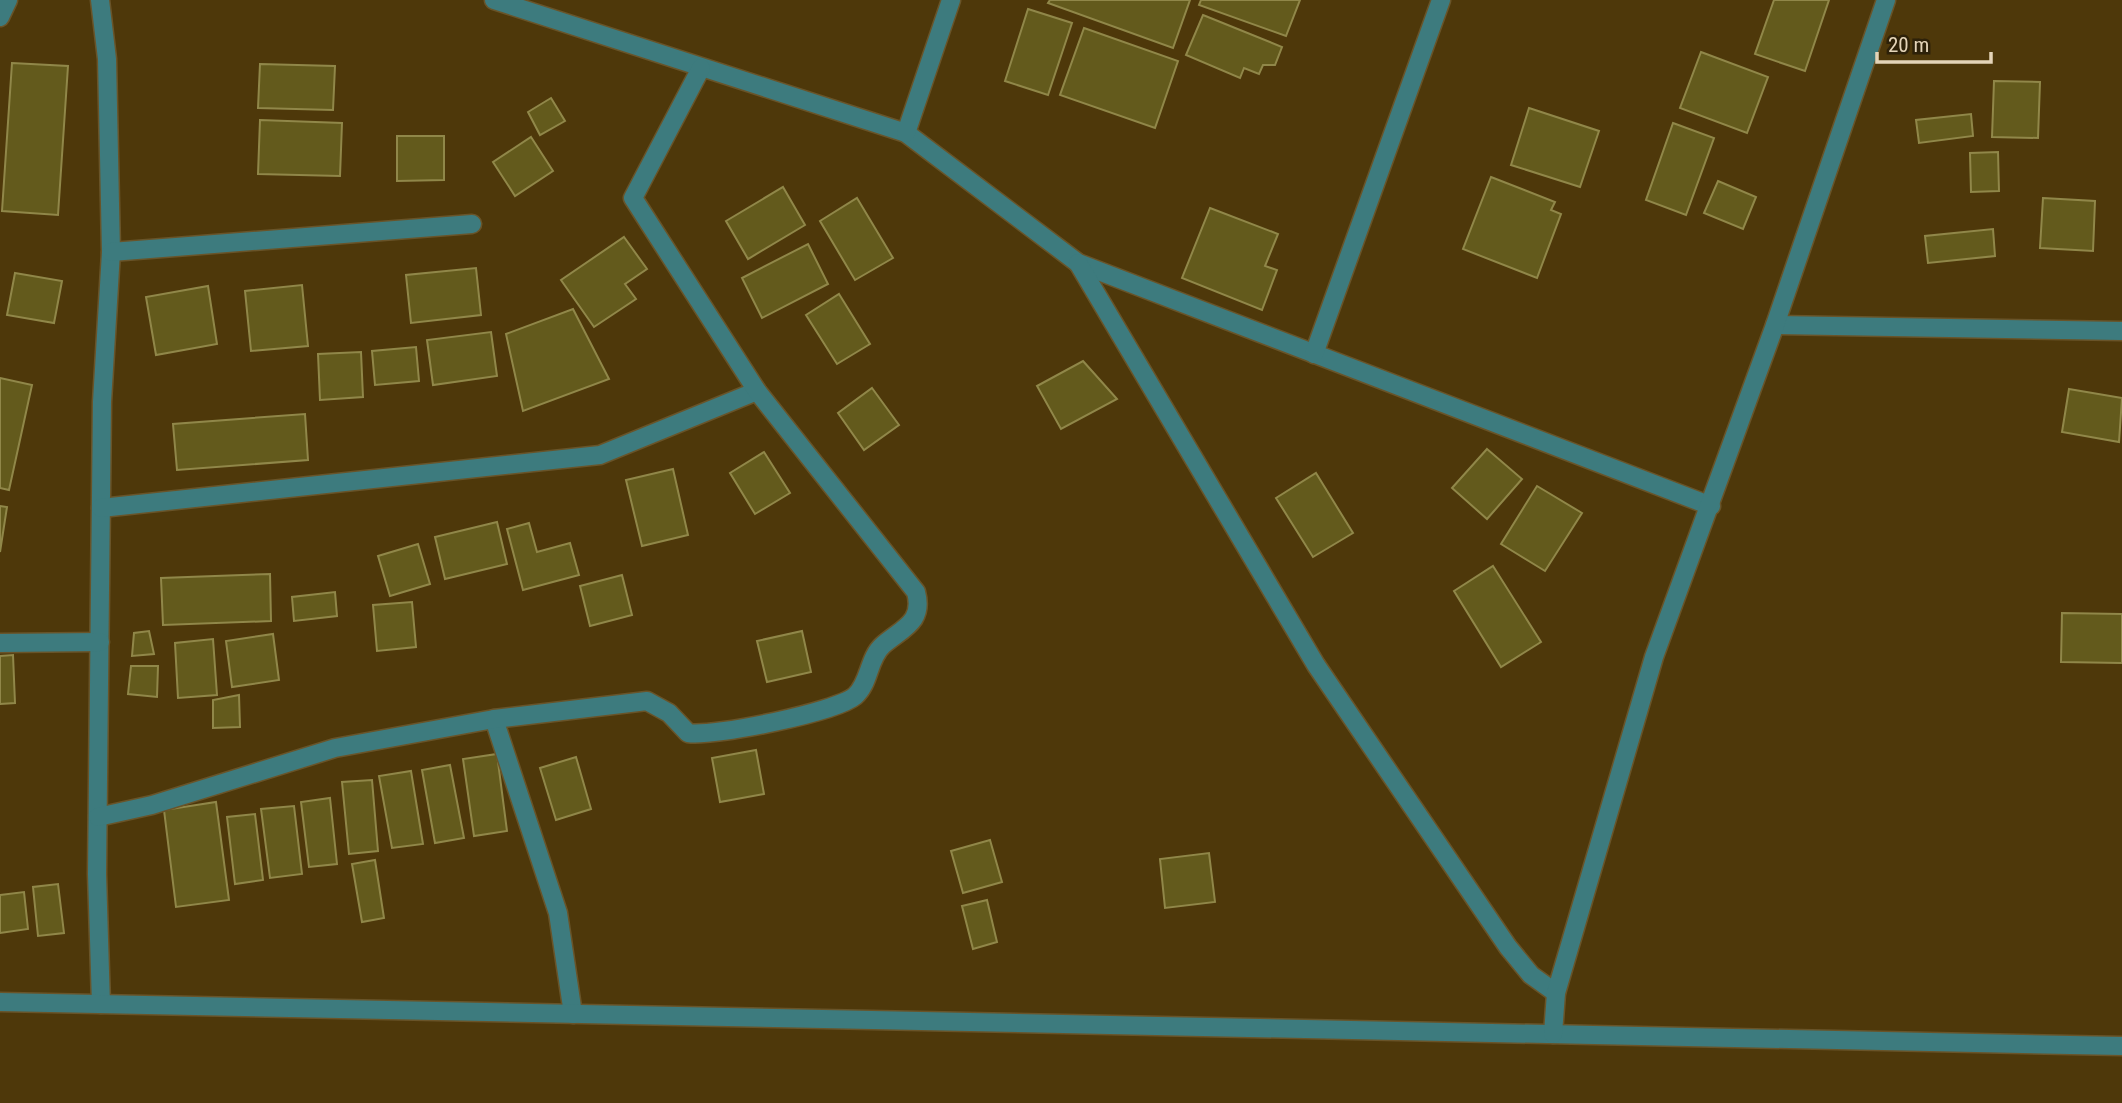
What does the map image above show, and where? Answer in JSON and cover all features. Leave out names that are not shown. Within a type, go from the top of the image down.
[{"type":"street","points":[[0,17],[8,0]]},
{"type":"street","points":[[100,0],[107,59],[111,252],[102,402],[98,817],[101,1004]]},
{"type":"street","points":[[494,0],[906,133],[1078,263],[1711,506]]},
{"type":"street","points":[[906,133],[951,0]]},
{"type":"street","points":[[1314,354],[1441,0]]},
{"type":"street","points":[[1553,1034],[1556,993],[1654,657],[1775,325],[1886,0]]},
{"type":"street","points":[[98,817],[152,806],[335,748],[494,719],[647,701],[669,713],[688,733],[713,733],[842,704],[862,687],[880,647],[916,620],[919,604],[916,592],[757,391],[633,198],[701,68]]},
{"type":"street","points":[[111,252],[472,224]]},
{"type":"street","points":[[1078,263],[1316,665],[1508,947],[1531,975],[1556,993]]},
{"type":"street","points":[[1775,325],[2122,331]]},
{"type":"street","points":[[101,509],[600,456],[757,391]]},
{"type":"street","points":[[0,643],[100,642]]},
{"type":"street","points":[[494,719],[558,913],[573,1014]]},
{"type":"street","points":[[0,1002],[2122,1046]]},
{"type":"building","points":[[1050,0],[1190,0],[1173,48],[1048,3]]},
{"type":"building","points":[[1201,0],[1300,0],[1286,36],[1199,5]]},
{"type":"building","points":[[1774,0],[1829,0],[1805,71],[1755,54]]},
{"type":"building","points":[[1028,9],[1072,23],[1048,95],[1005,81]]},
{"type":"building","points":[[1203,15],[1282,47],[1275,65],[1263,65],[1259,74],[1244,68],[1240,78],[1186,55]]},
{"type":"building","points":[[1084,28],[1178,61],[1155,128],[1060,95]]},
{"type":"building","points":[[1701,52],[1768,77],[1747,133],[1680,108]]},
{"type":"building","points":[[12,63],[68,66],[58,215],[2,211]]},
{"type":"building","points":[[260,64],[335,66],[333,110],[258,108]]},
{"type":"building","points":[[1994,81],[2040,82],[2038,138],[1992,137]]},
{"type":"building","points":[[551,98],[565,121],[540,135],[528,112]]},
{"type":"building","points":[[1529,108],[1599,131],[1580,187],[1511,165]]},
{"type":"building","points":[[1971,114],[1973,136],[1919,143],[1916,120]]},
{"type":"building","points":[[260,120],[342,123],[340,176],[258,174]]},
{"type":"building","points":[[1673,123],[1714,138],[1686,215],[1646,200]]},
{"type":"building","points":[[397,136],[444,136],[444,180],[397,181]]},
{"type":"building","points":[[531,137],[553,171],[515,196],[493,162]]},
{"type":"building","points":[[1998,152],[1999,191],[1971,192],[1970,153]]},
{"type":"building","points":[[1491,177],[1555,202],[1551,210],[1561,214],[1537,278],[1463,249]]},
{"type":"building","points":[[1718,181],[1756,197],[1743,229],[1704,213]]},
{"type":"building","points":[[783,187],[805,225],[748,259],[726,221]]},
{"type":"building","points":[[857,198],[893,258],[855,280],[820,221]]},
{"type":"building","points":[[2043,198],[2095,201],[2093,251],[2040,248]]},
{"type":"building","points":[[1210,208],[1278,234],[1265,266],[1277,270],[1262,310],[1182,278]]},
{"type":"building","points":[[1993,229],[1995,256],[1928,263],[1925,236]]},
{"type":"building","points":[[624,237],[647,269],[625,284],[636,299],[594,327],[561,280]]},
{"type":"building","points":[[808,244],[828,284],[762,318],[742,278]]},
{"type":"building","points":[[476,268],[481,315],[411,323],[406,275]]},
{"type":"building","points":[[15,273],[62,281],[54,323],[7,315]]},
{"type":"building","points":[[302,285],[308,346],[251,351],[245,291]]},
{"type":"building","points":[[208,286],[217,344],[156,355],[146,297]]},
{"type":"building","points":[[839,294],[870,344],[837,364],[806,315]]},
{"type":"building","points":[[573,309],[609,379],[523,411],[506,334]]},
{"type":"building","points":[[491,332],[497,376],[433,385],[427,340]]},
{"type":"building","points":[[416,347],[419,381],[375,385],[372,351]]},
{"type":"building","points":[[361,352],[363,397],[320,400],[318,354]]},
{"type":"building","points":[[1083,361],[1117,399],[1061,429],[1037,386]]},
{"type":"building","points":[[0,378],[32,385],[9,490],[0,488]]},
{"type":"building","points":[[872,388],[899,425],[864,450],[838,413]]},
{"type":"building","points":[[2069,389],[2122,398],[2119,442],[2062,432]]},
{"type":"building","points":[[305,414],[308,460],[177,470],[173,424]]},
{"type":"building","points":[[1487,449],[1522,479],[1487,519],[1452,488]]},
{"type":"building","points":[[764,452],[790,493],[755,514],[730,473]]},
{"type":"building","points":[[673,469],[688,535],[642,546],[626,480]]},
{"type":"building","points":[[1316,473],[1353,533],[1313,557],[1276,498]]},
{"type":"building","points":[[1537,486],[1582,513],[1545,571],[1501,544]]},
{"type":"building","points":[[0,506],[7,507],[0,552]]},
{"type":"building","points":[[497,522],[507,564],[445,579],[435,537]]},
{"type":"building","points":[[529,523],[537,552],[570,543],[579,575],[523,590],[507,529]]},
{"type":"building","points":[[418,544],[430,584],[390,596],[378,556]]},
{"type":"building","points":[[1493,566],[1541,642],[1501,667],[1454,591]]},
{"type":"building","points":[[270,574],[271,621],[163,625],[161,578]]},
{"type":"building","points":[[622,575],[632,615],[590,626],[580,586]]},
{"type":"building","points":[[335,592],[337,616],[294,621],[292,597]]},
{"type":"building","points":[[412,602],[416,647],[377,651],[373,605]]},
{"type":"building","points":[[2062,613],[2122,614],[2122,663],[2061,662]]},
{"type":"building","points":[[149,631],[154,654],[132,656],[134,633]]},
{"type":"building","points":[[802,631],[811,672],[767,682],[757,641]]},
{"type":"building","points":[[273,634],[279,680],[232,687],[226,641]]},
{"type":"building","points":[[213,639],[217,695],[178,698],[175,643]]},
{"type":"building","points":[[13,655],[15,703],[0,704],[0,656]]},
{"type":"building","points":[[131,666],[158,666],[157,697],[128,694]]},
{"type":"building","points":[[239,695],[240,727],[213,728],[213,700]]},
{"type":"building","points":[[756,750],[764,794],[720,802],[712,758]]},
{"type":"building","points":[[497,754],[507,831],[474,836],[463,759]]},
{"type":"building","points":[[576,757],[591,809],[556,820],[540,768]]},
{"type":"building","points":[[450,765],[464,838],[435,843],[422,770]]},
{"type":"building","points":[[411,771],[423,844],[392,848],[379,776]]},
{"type":"building","points":[[372,780],[378,851],[349,854],[342,782]]},
{"type":"building","points":[[330,798],[337,864],[309,867],[301,802]]},
{"type":"building","points":[[216,802],[229,900],[176,907],[164,810]]},
{"type":"building","points":[[294,806],[302,874],[270,878],[261,809]]},
{"type":"building","points":[[255,814],[263,880],[235,884],[227,817]]},
{"type":"building","points":[[990,840],[1002,882],[963,893],[951,851]]},
{"type":"building","points":[[1209,853],[1215,902],[1165,908],[1160,859]]},
{"type":"building","points":[[375,860],[384,918],[362,922],[352,864]]},
{"type":"building","points":[[58,884],[64,933],[38,936],[33,887]]},
{"type":"building","points":[[24,892],[28,929],[0,933],[0,895]]},
{"type":"building","points":[[987,900],[997,942],[973,949],[962,906]]}]
